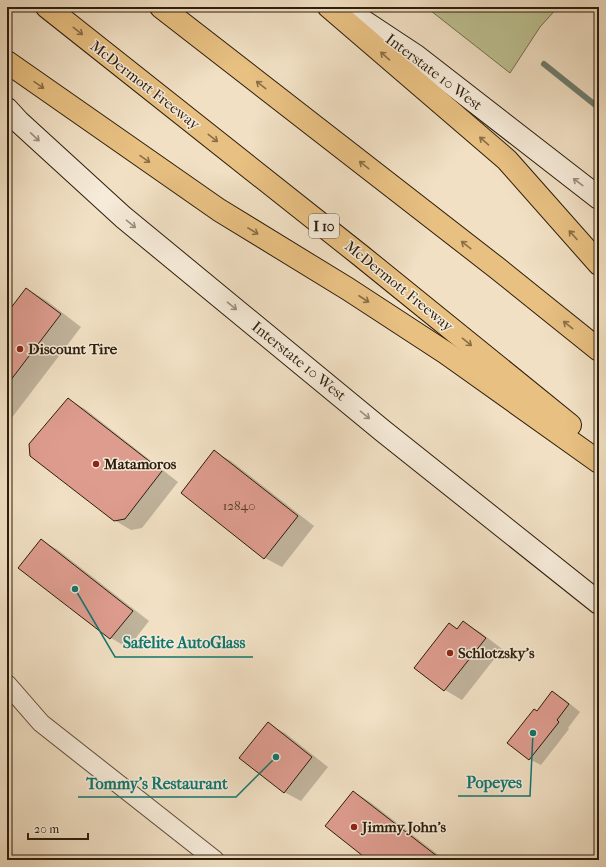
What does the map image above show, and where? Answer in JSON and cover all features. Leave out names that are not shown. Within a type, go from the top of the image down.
[{"type":"highway","name":"McDermott Freeway","points":[[47,7],[360,255],[599,448]]},
{"type":"highway","points":[[161,7],[490,263],[599,350]]},
{"type":"highway","points":[[329,7],[507,160],[599,264]]},
{"type":"highway","points":[[7,62],[219,210],[348,288],[446,353],[599,462]]},
{"type":"main road","name":"Interstate 10 West","points":[[342,7],[416,56],[599,198]]},
{"type":"main road","name":"Interstate 10 West","points":[[7,110],[123,217],[384,431],[599,603]]},
{"type":"street","points":[[7,684],[41,723],[215,860]]},
{"type":"green space","points":[[426,7],[558,7],[540,27],[510,73]]},
{"type":"building","name":"Discount Tire","points":[[26,288],[61,314],[7,385],[7,313]]},
{"type":"building","name":"Matamoros","points":[[68,398],[162,471],[125,519],[114,521],[30,456],[29,444]]},
{"type":"building","points":[[214,450],[298,516],[264,559],[181,493]]},
{"type":"building","points":[[41,539],[133,611],[110,639],[18,568]]},
{"type":"building","name":"Schlotzsky's","points":[[463,621],[486,638],[444,691],[414,668],[449,623],[457,629]]},
{"type":"building","points":[[552,691],[569,704],[557,720],[559,722],[529,760],[507,743],[534,709],[537,711]]},
{"type":"building","points":[[268,722],[312,757],[284,793],[239,758]]},
{"type":"building","points":[[353,791],[442,860],[368,860],[325,826]]},
{"type":"waterway","points":[[544,64],[599,108]]},
{"type":"place","name":"Discount Tire","points":[[20,349]]},
{"type":"place","name":"Matamoros","points":[[96,464]]},
{"type":"place","name":"Safelite AutoGlass","points":[[75,589]]},
{"type":"place","name":"Schlotzsky's","points":[[450,653]]},
{"type":"place","name":"Popeyes","points":[[533,733]]},
{"type":"place","name":"Tommy's Restaurant","points":[[276,757]]},
{"type":"place","name":"Jimmy John's","points":[[354,827]]}]
